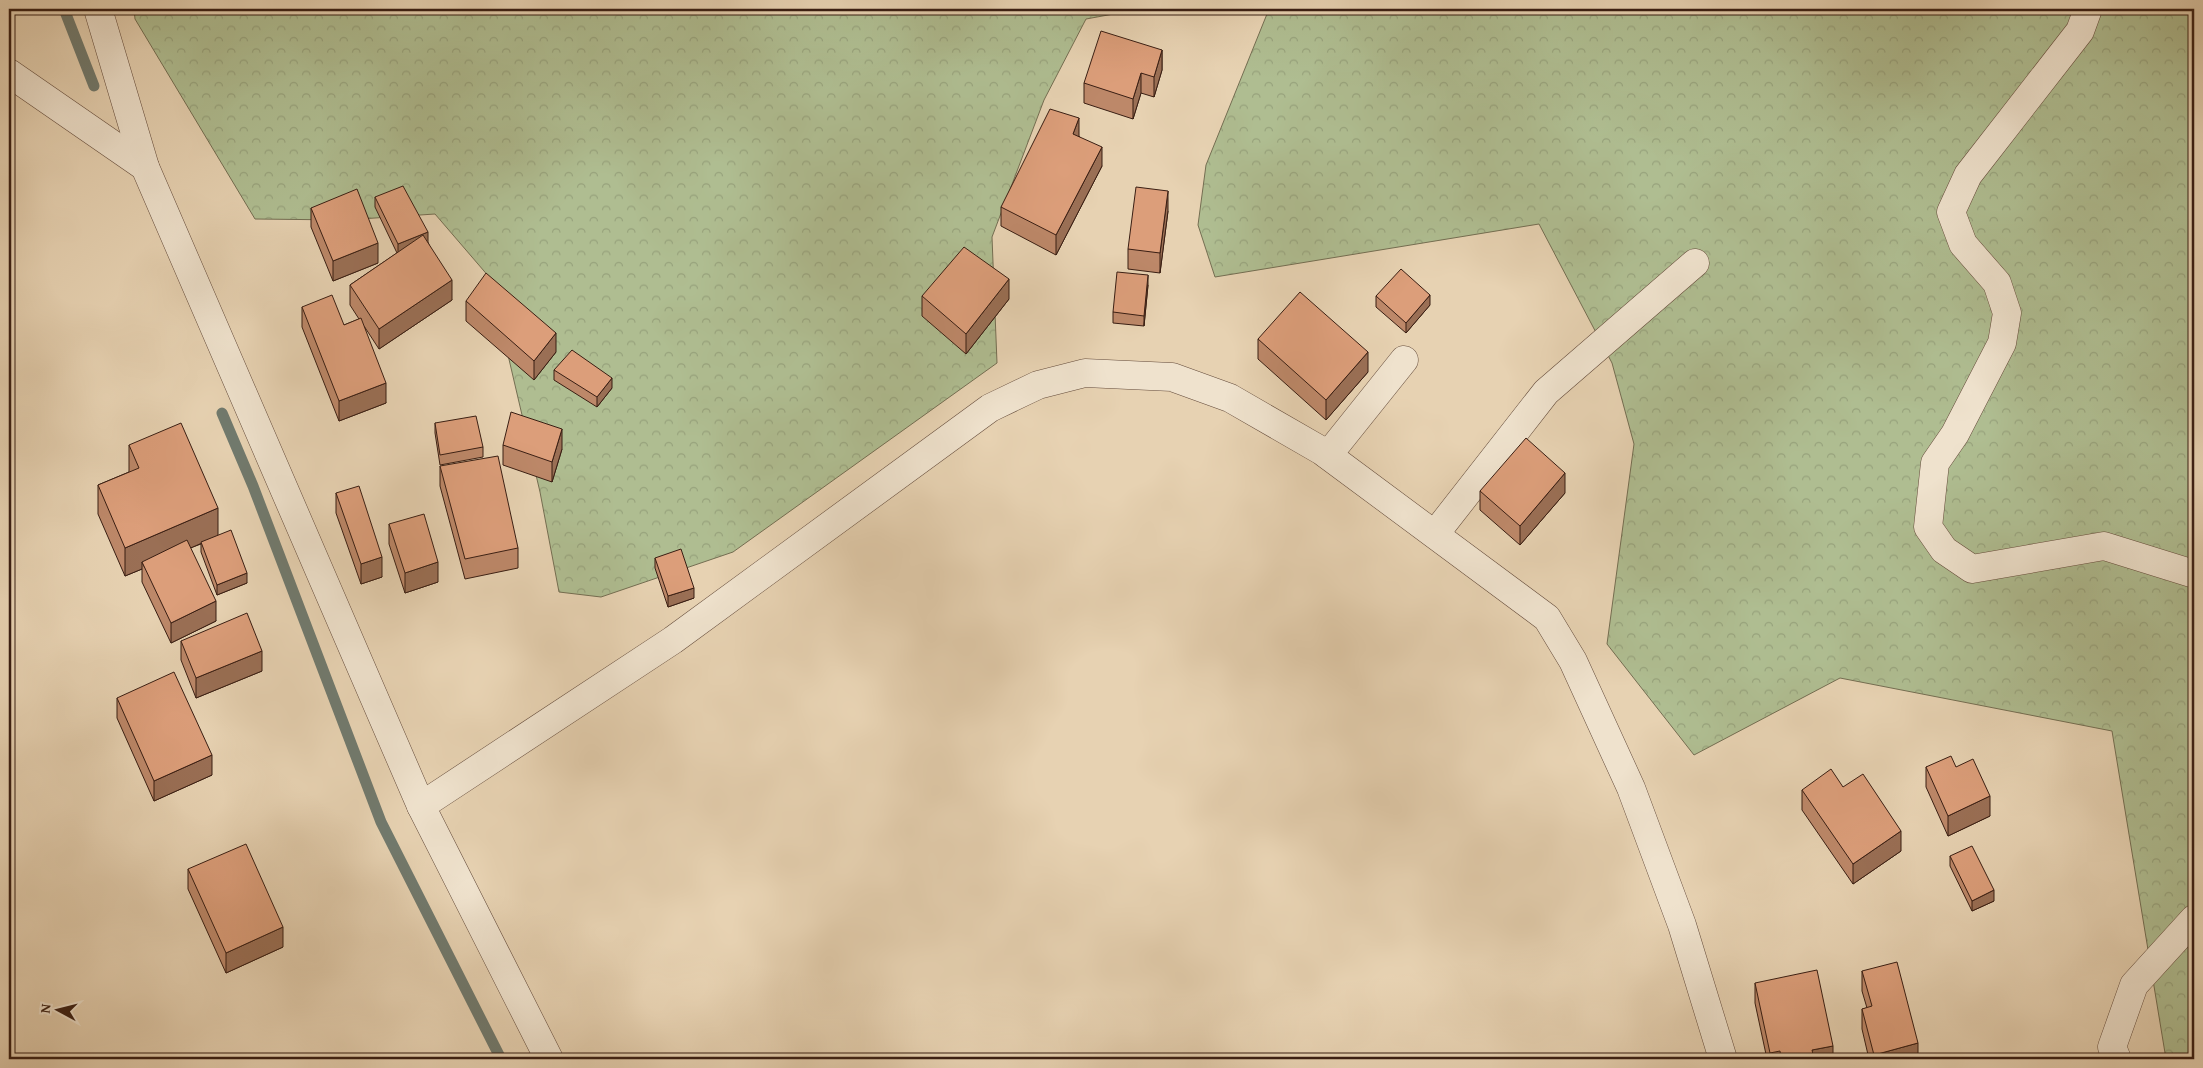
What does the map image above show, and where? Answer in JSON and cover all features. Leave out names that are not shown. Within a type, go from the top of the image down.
[{"type":"street","points":[[98,9],[145,167],[421,806],[549,1059]]},
{"type":"street","points":[[2088,9],[2080,30],[1968,175],[1951,212],[1963,244],[1997,283],[2007,313],[2002,343],[1955,434],[1935,463],[1928,527],[1944,550],[1972,569],[2104,546],[2194,574]]},
{"type":"street","points":[[9,73],[145,167]]},
{"type":"street","points":[[1436,534],[1546,392],[1695,263]]},
{"type":"street","points":[[1328,455],[1404,360]]},
{"type":"street","points":[[421,806],[673,640],[990,408],[1038,385],[1085,373],[1172,377],[1230,398],[1328,455],[1546,618],[1573,661],[1631,788],[1682,925],[1723,1059]]},
{"type":"street","points":[[2118,1059],[2112,1047],[2134,986],[2194,919]]},
{"type":"green space","points":[[134,9],[1141,9],[1086,19],[1044,100],[992,237],[997,363],[733,552],[601,597],[559,592],[540,492],[490,278],[435,214],[345,220],[255,219],[135,19]]},
{"type":"green space","points":[[1269,9],[2194,9],[2194,1059],[2166,1059],[2112,731],[1840,678],[1694,755],[1607,644],[1634,444],[1612,363],[1539,224],[1215,277],[1198,225],[1206,165]]},
{"type":"building","points":[[1101,31],[1162,50],[1154,77],[1141,73],[1133,99],[1084,83]]},
{"type":"building","points":[[1050,109],[1079,118],[1073,134],[1102,147],[1056,235],[1001,207]]},
{"type":"building","points":[[403,186],[428,232],[398,244],[375,197]]},
{"type":"building","points":[[1136,187],[1168,191],[1160,253],[1128,249]]},
{"type":"building","points":[[357,189],[378,243],[333,261],[311,208]]},
{"type":"building","points":[[423,235],[452,280],[379,329],[350,285]]},
{"type":"building","points":[[964,247],[1009,279],[966,334],[922,296]]},
{"type":"building","points":[[1401,269],[1430,295],[1406,323],[1376,296]]},
{"type":"building","points":[[1117,272],[1148,275],[1144,316],[1113,312]]},
{"type":"building","points":[[486,273],[556,333],[534,361],[466,301]]},
{"type":"building","points":[[1300,292],[1368,352],[1326,400],[1258,339]]},
{"type":"building","points":[[332,295],[344,325],[361,318],[386,383],[339,401],[302,307]]},
{"type":"building","points":[[572,350],[612,378],[597,397],[554,370]]},
{"type":"building","points":[[511,412],[562,429],[552,462],[503,445]]},
{"type":"building","points":[[476,416],[483,447],[440,455],[435,423]]},
{"type":"building","points":[[181,423],[218,508],[125,548],[98,485],[139,468],[129,445]]},
{"type":"building","points":[[1526,438],[1565,473],[1520,526],[1480,491]]},
{"type":"building","points":[[498,456],[518,548],[465,559],[440,466]]},
{"type":"building","points":[[359,486],[382,557],[361,564],[336,493]]},
{"type":"building","points":[[424,514],[438,562],[405,573],[389,524]]},
{"type":"building","points":[[231,530],[247,573],[217,585],[201,542]]},
{"type":"building","points":[[187,540],[216,601],[171,623],[142,562]]},
{"type":"building","points":[[681,549],[694,588],[668,596],[655,558]]},
{"type":"building","points":[[247,613],[262,651],[196,678],[181,641]]},
{"type":"building","points":[[174,672],[212,755],[154,781],[117,698]]},
{"type":"building","points":[[1951,756],[1956,767],[1973,759],[1990,796],[1948,816],[1926,767]]},
{"type":"building","points":[[1831,769],[1843,787],[1863,774],[1901,831],[1853,864],[1802,790]]},
{"type":"building","points":[[246,844],[283,927],[226,953],[188,869]]},
{"type":"building","points":[[1972,846],[1994,890],[1972,901],[1950,856]]},
{"type":"building","points":[[1897,962],[1918,1043],[1874,1055],[1862,1009],[1872,1006],[1862,971]]},
{"type":"building","points":[[1817,970],[1833,1046],[1812,1050],[1814,1059],[1781,1059],[1780,1051],[1770,1053],[1755,983]]},
{"type":"waterway","points":[[64,9],[94,86]]},
{"type":"waterway","points":[[222,413],[253,486],[381,822],[501,1059]]}]
